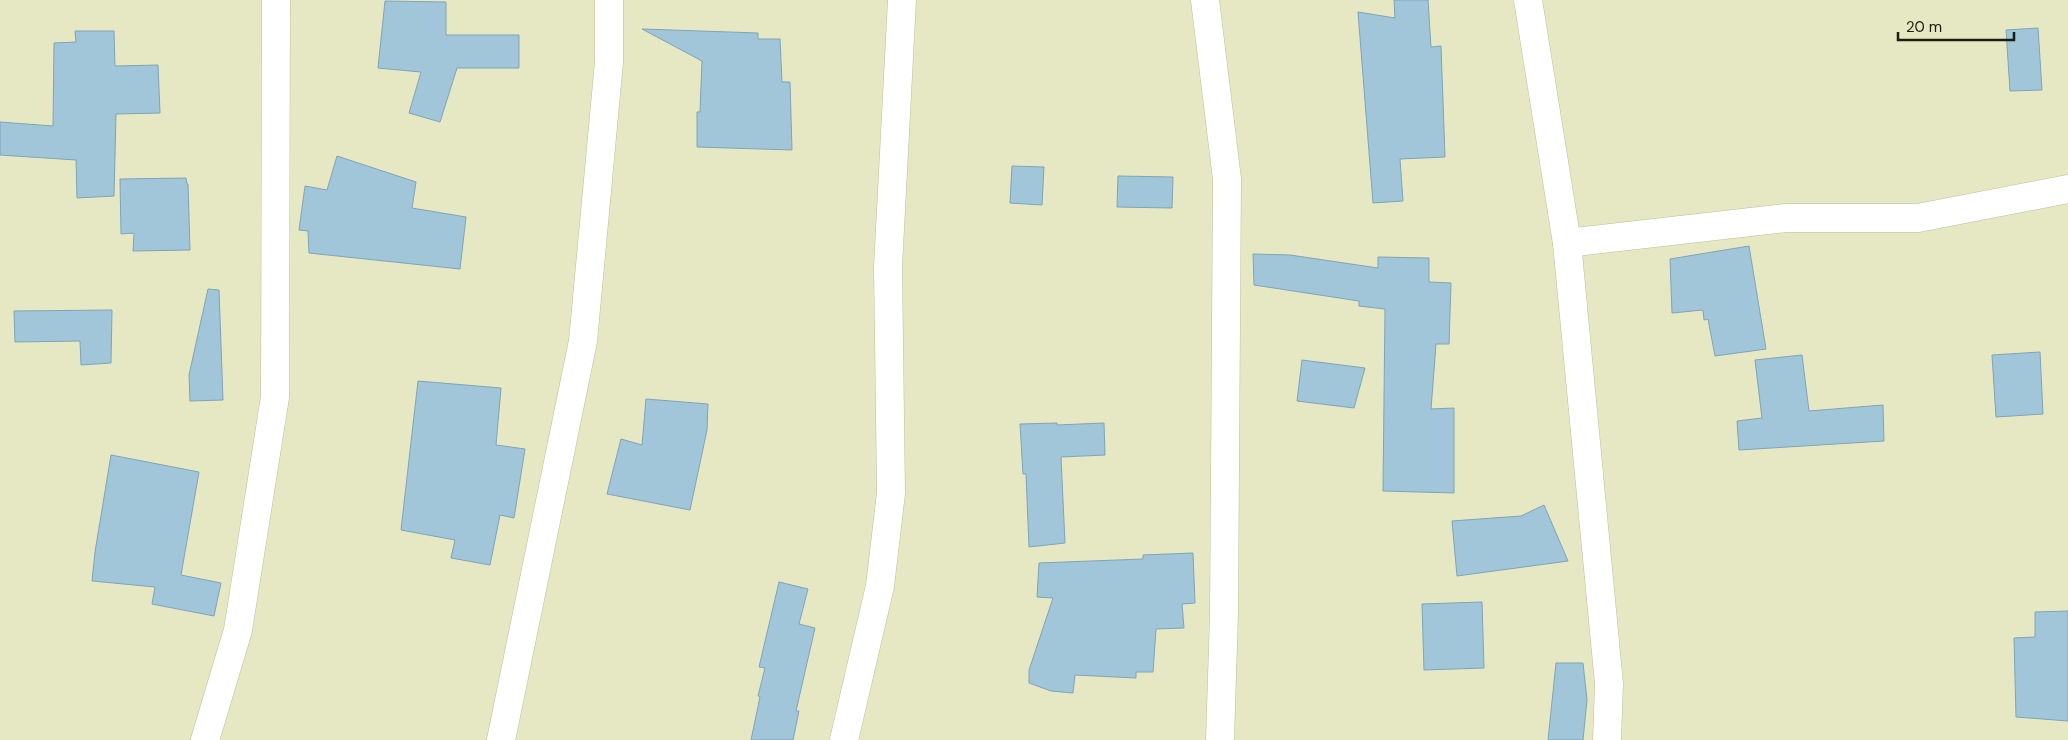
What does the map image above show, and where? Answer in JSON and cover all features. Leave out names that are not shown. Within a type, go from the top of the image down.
[{"type":"street","points":[[205,740],[238,630],[275,397],[276,0]]},
{"type":"street","points":[[501,740],[583,341],[609,62],[609,0]]},
{"type":"street","points":[[844,740],[880,586],[891,493],[888,267],[902,0]]},
{"type":"street","points":[[1204,0],[1228,179],[1224,614],[1220,740]]},
{"type":"street","points":[[1528,0],[1567,243],[1608,684],[1607,740]]},
{"type":"street","points":[[1567,243],[1786,218],[1918,218],[2068,189]]},
{"type":"building","points":[[1394,0],[1428,0],[1431,47],[1441,46],[1445,157],[1400,159],[1403,201],[1373,203],[1358,12],[1395,18]]},
{"type":"building","points":[[385,1],[446,2],[446,35],[519,35],[519,68],[457,68],[440,122],[409,113],[421,72],[378,68]]},
{"type":"building","points":[[2038,28],[2042,90],[2010,91],[2006,30]]},
{"type":"building","points":[[642,29],[758,33],[758,39],[780,39],[782,82],[790,82],[792,150],[697,147],[697,112],[700,112],[702,61]]},
{"type":"building","points":[[75,31],[114,31],[115,66],[158,65],[160,113],[116,114],[114,196],[77,198],[76,160],[0,155],[0,122],[53,126],[54,43],[76,42]]},
{"type":"building","points":[[337,156],[416,182],[412,208],[466,217],[460,269],[309,253],[308,231],[299,230],[305,186],[327,190]]},
{"type":"building","points":[[1012,166],[1044,167],[1042,205],[1010,203]]},
{"type":"building","points":[[1118,176],[1173,177],[1172,208],[1117,207]]},
{"type":"building","points":[[186,178],[188,184],[190,250],[133,251],[134,233],[121,234],[120,179]]},
{"type":"building","points":[[1749,246],[1766,349],[1715,356],[1708,319],[1704,320],[1703,310],[1672,313],[1670,259]]},
{"type":"building","points":[[1253,254],[1290,255],[1378,268],[1378,257],[1429,258],[1429,282],[1451,283],[1449,344],[1436,344],[1431,409],[1454,408],[1454,493],[1383,491],[1385,309],[1359,306],[1359,301],[1254,285]]},
{"type":"building","points":[[208,289],[219,290],[223,400],[190,401],[189,375]]},
{"type":"building","points":[[112,310],[111,363],[81,365],[80,341],[15,342],[14,311]]},
{"type":"building","points":[[2040,352],[2043,414],[1996,417],[1992,355]]},
{"type":"building","points":[[1802,355],[1809,411],[1883,405],[1884,441],[1739,450],[1737,421],[1762,418],[1755,360]]},
{"type":"building","points":[[1302,360],[1365,368],[1354,408],[1297,401]]},
{"type":"building","points":[[418,381],[501,388],[496,445],[525,449],[514,518],[500,515],[490,565],[451,558],[455,540],[401,530]]},
{"type":"building","points":[[646,399],[708,404],[707,430],[690,510],[607,494],[621,439],[642,445]]},
{"type":"building","points":[[1057,423],[1057,425],[1104,423],[1105,455],[1061,457],[1065,543],[1029,547],[1026,474],[1023,474],[1020,424]]},
{"type":"building","points":[[111,455],[199,472],[181,575],[221,583],[214,616],[152,604],[155,587],[92,581]]},
{"type":"building","points":[[1544,505],[1568,561],[1457,576],[1452,521],[1521,516]]},
{"type":"building","points":[[1193,553],[1195,603],[1182,604],[1184,628],[1156,629],[1153,672],[1136,672],[1136,678],[1075,675],[1073,693],[1051,691],[1029,683],[1029,670],[1053,598],[1037,597],[1039,563],[1143,559],[1143,555]]},
{"type":"building","points":[[779,582],[808,589],[799,624],[815,628],[796,711],[799,711],[793,740],[751,740],[760,697],[758,696],[765,668],[759,667]]},
{"type":"building","points":[[1482,602],[1484,668],[1424,670],[1422,604]]},
{"type":"building","points":[[2068,611],[2068,721],[2016,717],[2014,638],[2035,637],[2035,612]]},
{"type":"building","points":[[1556,663],[1583,663],[1587,700],[1583,740],[1548,740]]}]
